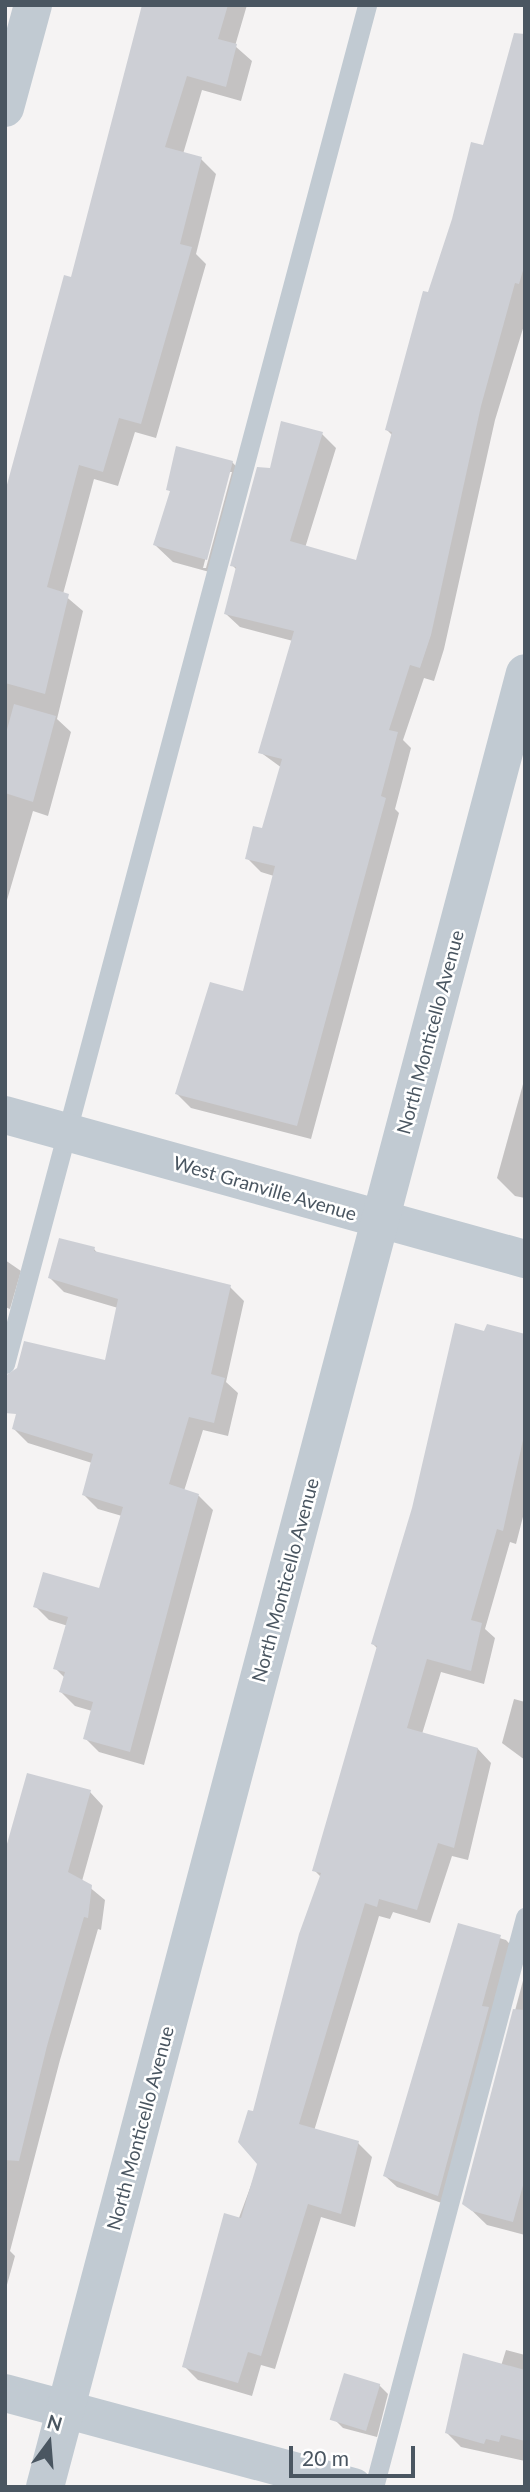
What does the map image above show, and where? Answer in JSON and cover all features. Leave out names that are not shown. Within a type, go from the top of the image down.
[{"type":"street","points":[[5,108],[33,5]]},
{"type":"street","name":"North Monticello Avenue","points":[[45,2487],[525,673]]},
{"type":"street","name":"West Granville Avenue","points":[[5,1115],[525,1259]]},
{"type":"street","points":[[5,2393],[354,2487]]},
{"type":"lane","points":[[5,1364],[366,5]]},
{"type":"lane","points":[[374,2487],[525,1917]]},
{"type":"building","points":[[142,5],[228,5],[218,39],[237,44],[226,87],[187,76],[165,147],[202,157],[180,244],[192,247],[141,424],[119,418],[103,472],[79,465],[47,587],[69,594],[45,694],[5,683],[5,492],[64,275],[71,277]]},
{"type":"building","points":[[514,33],[525,34],[525,264],[519,284],[515,283],[481,406],[431,635],[420,668],[410,665],[389,730],[398,732],[381,796],[386,798],[297,1126],[175,1094],[210,982],[243,991],[275,866],[245,859],[253,826],[262,828],[282,759],[258,753],[294,631],[224,614],[236,567],[230,566],[257,467],[270,468],[281,421],[323,432],[290,541],[356,560],[392,432],[385,430],[423,291],[428,292],[452,219],[471,142],[483,145]]},
{"type":"building","points":[[176,446],[233,461],[207,560],[153,545],[170,491],[166,490]]},
{"type":"building","points":[[14,704],[56,716],[33,802],[5,793],[5,737]]},
{"type":"building","points":[[59,1238],[95,1247],[94,1251],[231,1285],[211,1374],[225,1378],[214,1423],[189,1417],[169,1484],[199,1494],[130,1752],[83,1739],[93,1702],[59,1692],[65,1672],[53,1669],[68,1617],[33,1607],[43,1572],[99,1588],[123,1507],[82,1495],[93,1454],[12,1429],[16,1414],[5,1413],[5,1376],[17,1368],[24,1341],[105,1360],[118,1299],[48,1278]]},
{"type":"building","points":[[455,1323],[484,1331],[487,1324],[525,1334],[525,1431],[503,1531],[497,1529],[471,1620],[482,1623],[471,1671],[427,1659],[407,1728],[478,1748],[454,1848],[438,1843],[417,1910],[379,1899],[377,1907],[365,1903],[299,2124],[359,2141],[341,2214],[308,2204],[261,2356],[248,2352],[238,2383],[182,2367],[224,2213],[241,2218],[257,2164],[238,2142],[248,2110],[253,2111],[299,1934],[321,1873],[312,1871],[377,1646],[371,1644],[412,1508]]},
{"type":"building","points":[[27,1773],[91,1790],[68,1872],[92,1885],[88,1918],[84,1917],[47,2046],[19,2161],[5,2160],[5,1851]]},
{"type":"building","points":[[458,1923],[501,1935],[482,2006],[489,2007],[438,2196],[383,2176]]},
{"type":"building","points":[[513,2009],[525,2010],[525,2178],[513,2222],[472,2211],[462,2204]]},
{"type":"building","points":[[463,2353],[525,2370],[525,2441],[501,2435],[499,2442],[486,2439],[484,2444],[445,2433]]},
{"type":"building","points":[[344,2373],[380,2384],[366,2431],[330,2420]]}]
